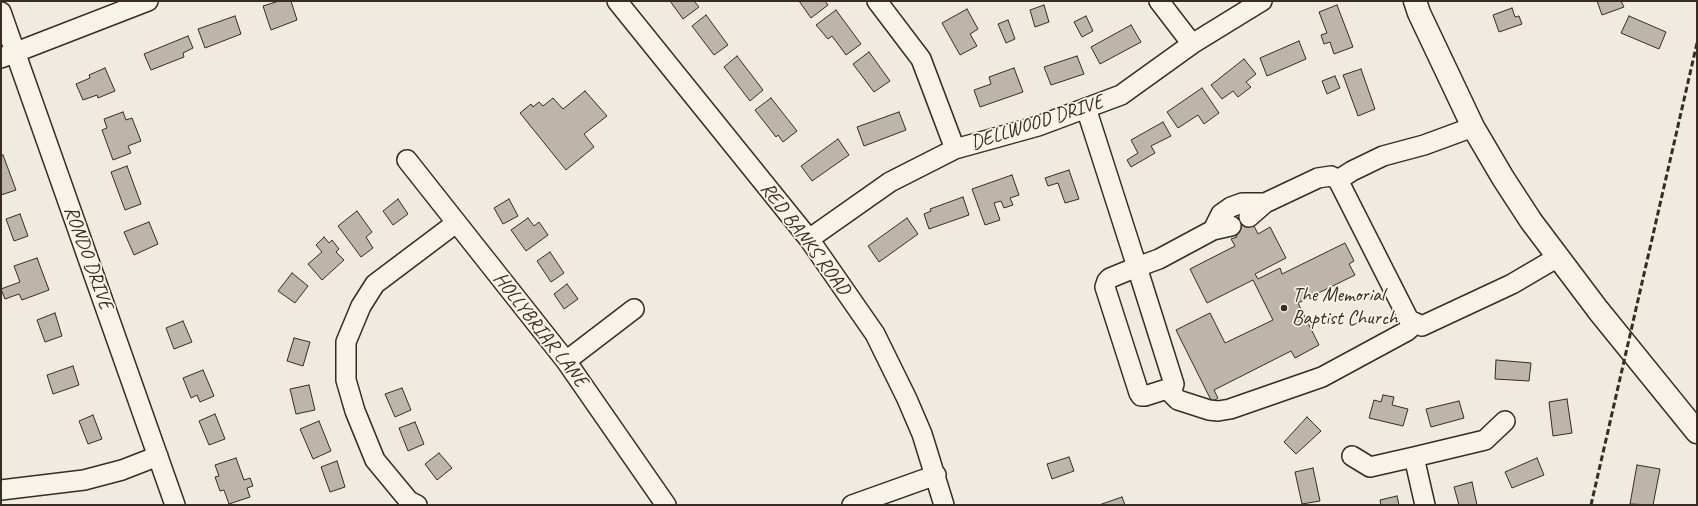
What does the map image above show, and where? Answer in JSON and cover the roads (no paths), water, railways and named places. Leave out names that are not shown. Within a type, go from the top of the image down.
[{"type":"highway","points":[[1415,1],[1473,127],[1503,178],[1558,257],[1697,432]]},
{"type":"street","points":[[8,55],[148,1]]},
{"type":"street","name":"RED BANKS ROAD","points":[[617,1],[809,239],[875,334],[907,399],[936,475],[944,505]]},
{"type":"street","points":[[877,1],[921,59],[955,149]]},
{"type":"street","points":[[1158,1],[1192,44]]},
{"type":"street","name":"DELLWOOD DRIVE","points":[[809,239],[890,182],[955,149],[1038,126],[1121,95],[1192,44],[1262,1]]},
{"type":"street","name":"RONDO DRIVE","points":[[1,12],[8,55],[175,505]]},
{"type":"street","points":[[1086,108],[1137,267],[1174,381],[1173,387],[1141,396],[1105,287],[1107,281],[1110,278],[1137,267],[1159,259],[1213,230],[1231,226]]},
{"type":"street","points":[[1338,180],[1352,171],[1383,156],[1424,145],[1473,127]]},
{"type":"street","name":"HOLLYBRIAR LANE","points":[[407,160],[566,362],[666,505]]},
{"type":"street","points":[[1249,217],[1265,203],[1318,178],[1331,176],[1338,180],[1409,320],[1422,326],[1512,284],[1558,257]]},
{"type":"street","points":[[1213,230],[1221,214],[1231,207],[1242,203],[1265,203]]},
{"type":"street","points":[[417,505],[409,501],[374,460],[354,411],[346,380],[346,342],[361,306],[375,284],[456,223]]},
{"type":"street","points":[[566,362],[634,309]]},
{"type":"street","points":[[1167,389],[1178,400],[1210,410],[1218,411],[1230,409],[1322,377],[1407,331],[1416,323]]},
{"type":"street","points":[[1352,456],[1370,467],[1414,457],[1485,440],[1505,421]]},
{"type":"street","points":[[1,490],[84,480],[122,470],[158,456]]},
{"type":"street","points":[[1414,457],[1425,505]]},
{"type":"street","points":[[852,505],[936,475]]},
{"type":"railway","points":[[1591,505],[1697,43]]},
{"type":"place","name":"The Memorial Baptist Church","points":[[1284,308]]}]
